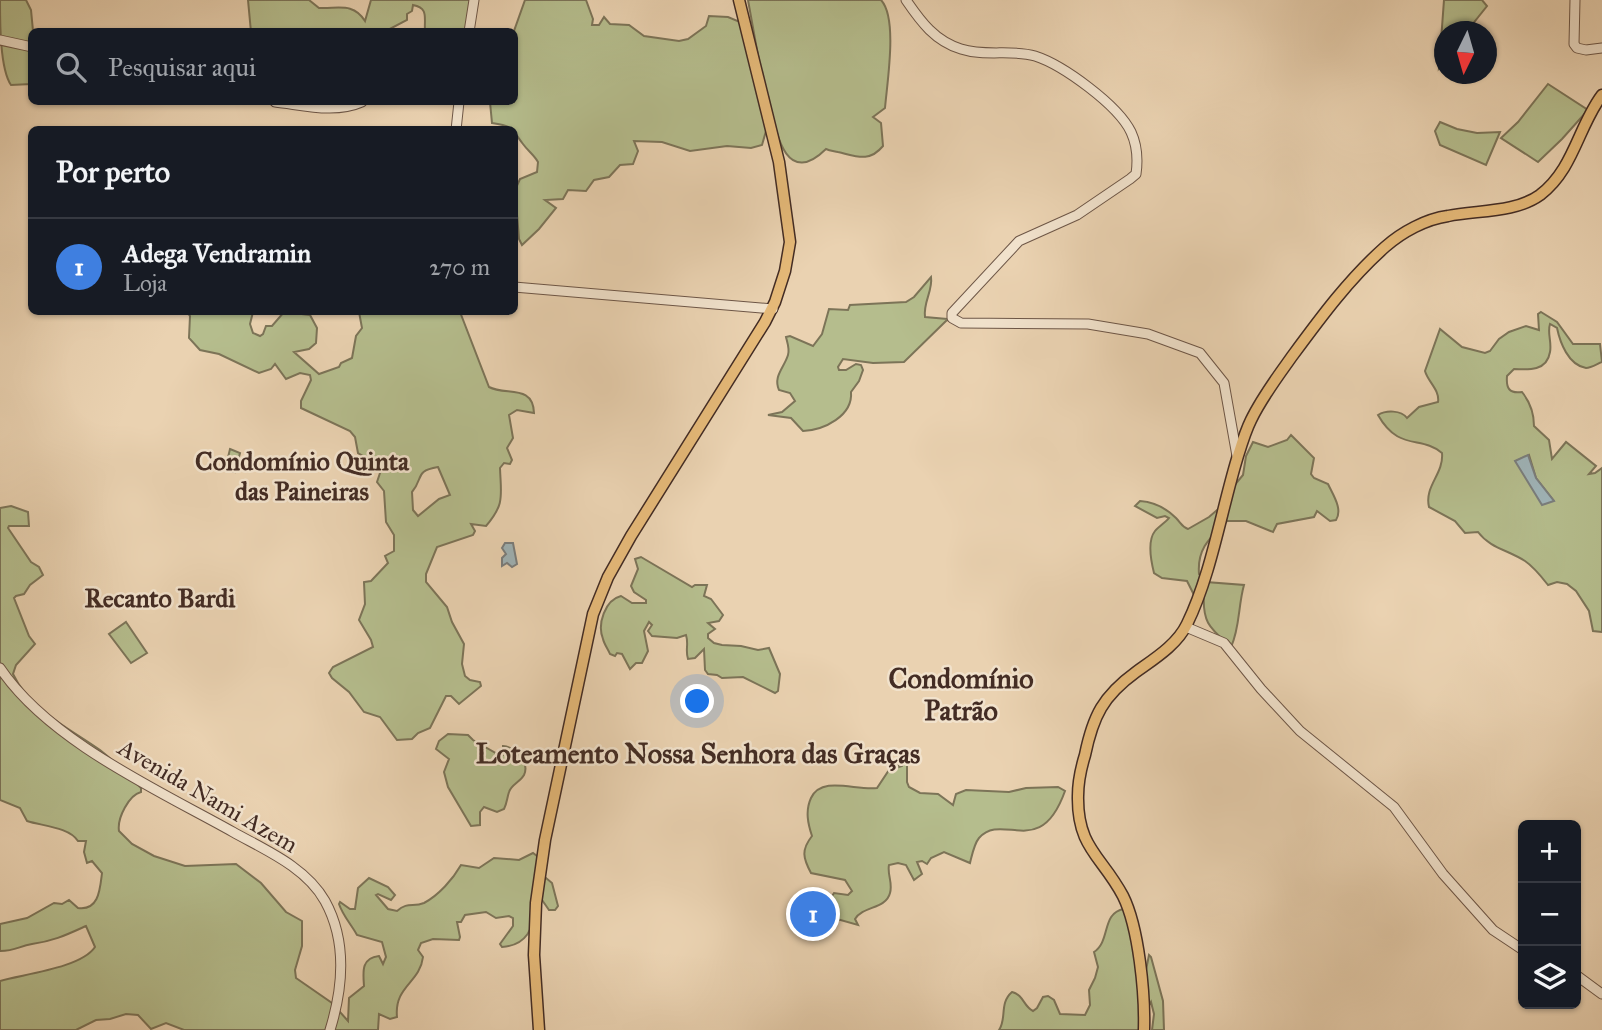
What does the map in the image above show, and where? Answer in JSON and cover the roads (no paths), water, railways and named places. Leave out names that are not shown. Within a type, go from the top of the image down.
[{"type":"main road","points":[[539,1030],[534,955],[536,903],[545,841],[593,614],[608,577],[631,536],[773,309],[785,271],[790,242],[788,215],[779,162],[739,0]]},
{"type":"main road","points":[[1144,1030],[1134,930],[1123,896],[1087,845],[1080,827],[1080,773],[1091,726],[1111,692],[1162,654],[1186,627],[1199,594],[1251,420],[1271,385],[1344,288],[1387,245],[1416,226],[1445,216],[1508,208],[1538,196],[1561,173],[1583,134],[1589,115],[1602,95]]},
{"type":"street","points":[[470,28],[474,0]]},
{"type":"street","points":[[906,0],[928,30],[950,45],[975,52],[1033,55],[1077,78],[1122,119],[1131,132],[1137,152],[1136,174],[1077,215],[1018,241],[952,313],[952,318],[961,323],[1088,324],[1148,334],[1200,353],[1224,383],[1238,458]]},
{"type":"street","points":[[1575,0],[1574,44],[1577,48],[1586,50],[1602,48]]},
{"type":"street","points":[[0,40],[28,46]]},
{"type":"street","points":[[310,105],[346,108],[354,105]]},
{"type":"street","points":[[456,126],[458,105]]},
{"type":"street","points":[[518,287],[773,309]]},
{"type":"street","points":[[1186,627],[1224,643],[1300,731],[1394,807],[1443,874],[1493,930],[1518,947]]},
{"type":"street","name":"Avenida Nami Azem","points":[[0,668],[12,686],[75,741],[271,853],[306,877],[324,899],[335,923],[341,946],[339,1002],[331,1030]]},
{"type":"street","points":[[1581,979],[1602,994]]},
{"type":"place","name":"Adega Vendramin","points":[[813,914]]},
{"type":"district","name":"Condomínio Quinta das Paineiras","points":[[302,476]]},
{"type":"district","name":"Recanto Bardi","points":[[160,598]]},
{"type":"district","name":"Condomínio Patrão","points":[[961,694]]},
{"type":"district","name":"Loteamento Nossa Senhora das Graças","points":[[698,753]]}]
